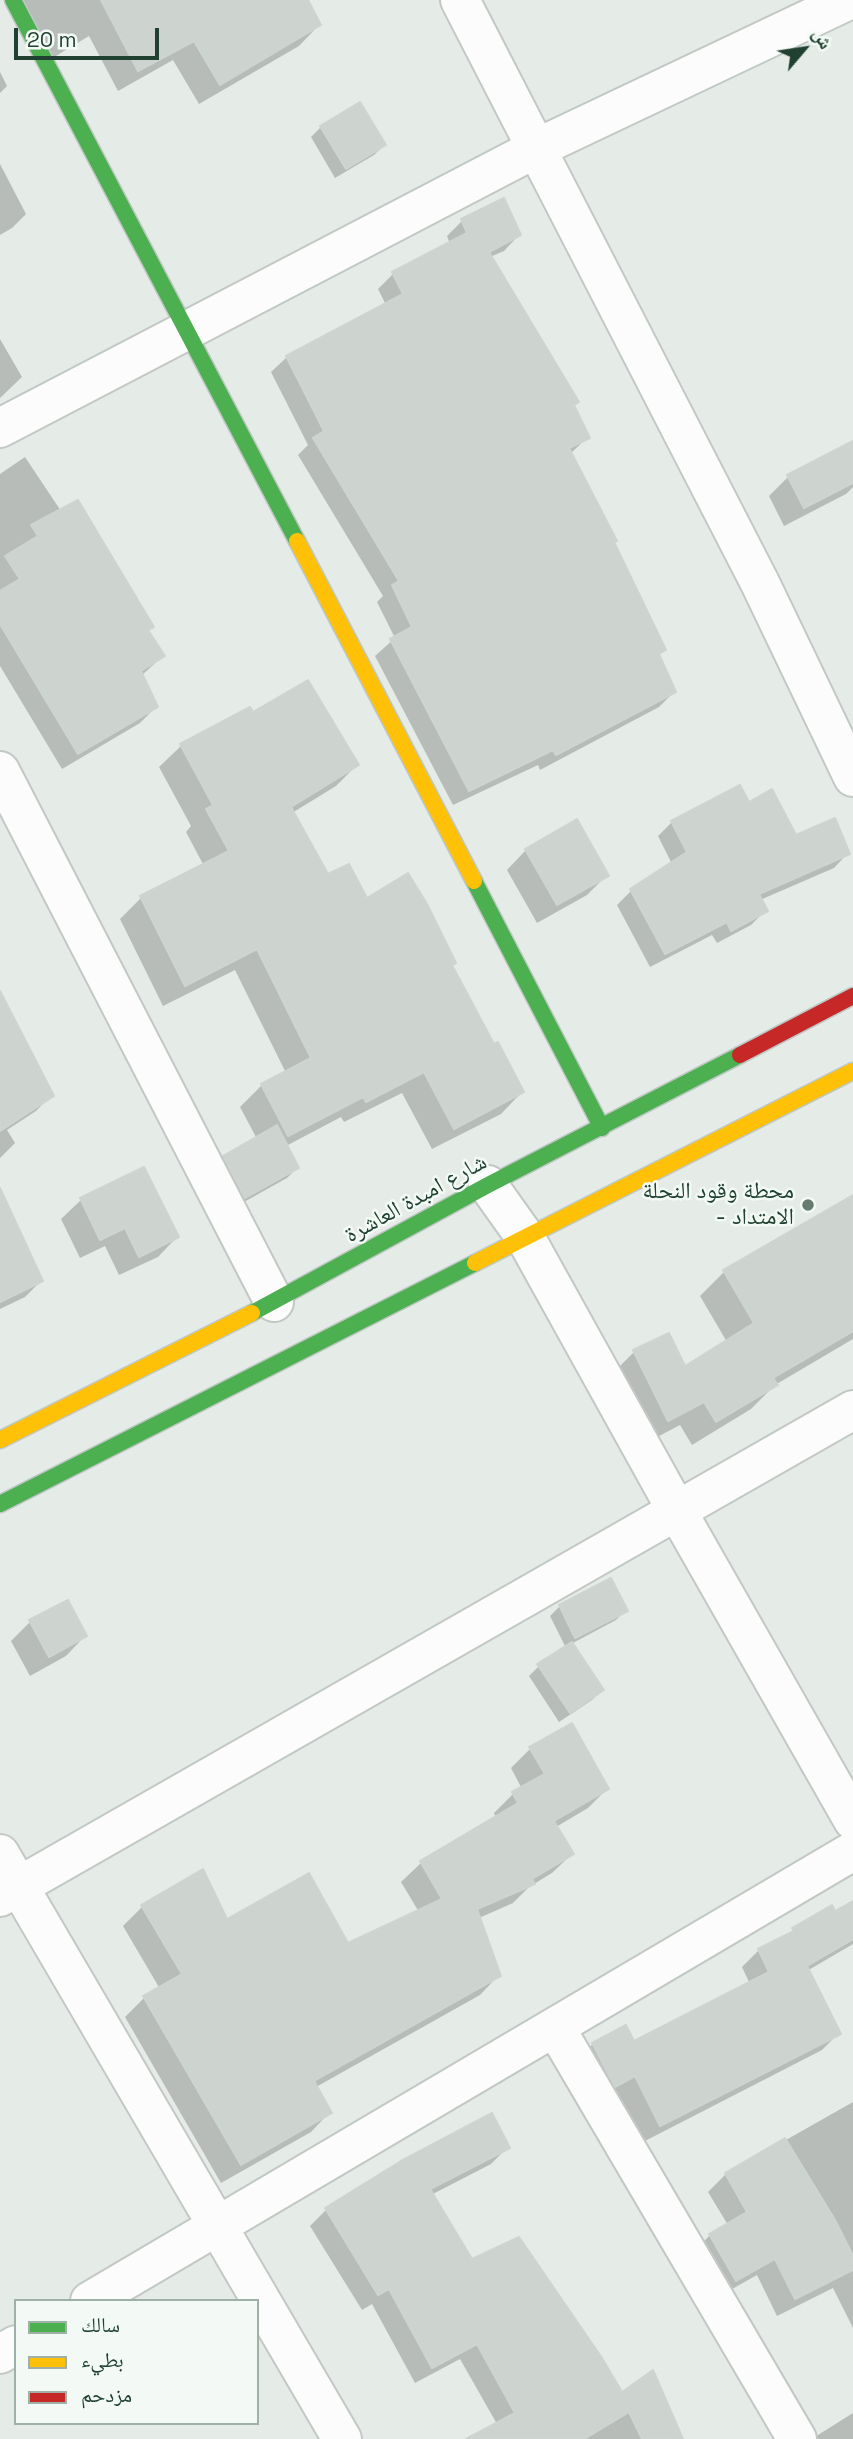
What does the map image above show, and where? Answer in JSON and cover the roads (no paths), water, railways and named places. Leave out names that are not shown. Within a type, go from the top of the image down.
[{"type":"main road","points":[[13,0],[602,1128]]},
{"type":"main road","name":"شارع امبدة العاشرة","points":[[0,1440],[274,1302],[488,1185],[853,996]]},
{"type":"main road","points":[[0,1504],[853,1071]]},
{"type":"street","points":[[460,0],[760,583],[853,777]]},
{"type":"street","points":[[0,428],[535,149],[849,0]]},
{"type":"street","points":[[0,771],[274,1302]]},
{"type":"street","points":[[488,1185],[526,1237],[677,1511],[853,1820]]},
{"type":"street","points":[[342,2439],[218,2226],[7,1879],[677,1511],[853,1410]]},
{"type":"street","points":[[93,2299],[853,1851]]},
{"type":"street","points":[[555,2027],[797,2439]]},
{"type":"place","name":"محطة وقود النحلة - الامتداد","points":[[808,1205]]}]
